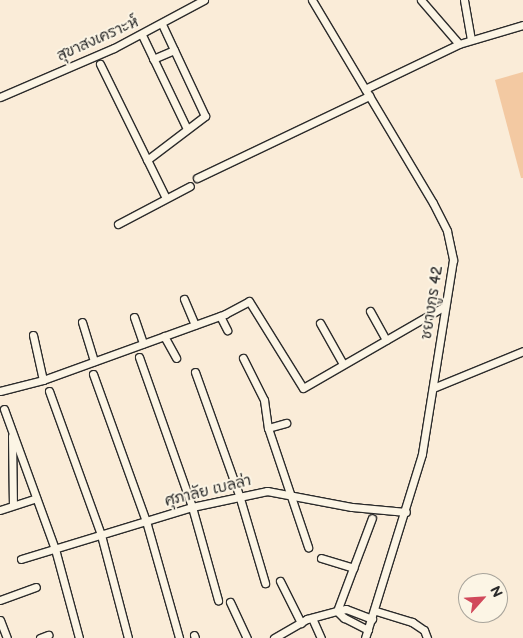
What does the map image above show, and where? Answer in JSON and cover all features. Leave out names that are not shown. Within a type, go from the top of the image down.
[{"type":"street","name":"สุขาสงเคราะห์","points":[[0,97],[142,34],[204,0]]},
{"type":"street","name":"ชยางกูร 42","points":[[312,0],[447,231],[453,260],[422,454],[376,611],[365,638]]},
{"type":"street","points":[[421,0],[459,44]]},
{"type":"street","points":[[464,0],[471,39]]},
{"type":"street","points":[[147,160],[204,116],[162,24]]},
{"type":"street","points":[[365,89],[471,39],[523,25]]},
{"type":"street","points":[[142,34],[188,129]]},
{"type":"street","points":[[153,59],[174,50]]},
{"type":"street","points":[[100,64],[166,198]]},
{"type":"street","points":[[197,178],[369,96]]},
{"type":"street","points":[[118,224],[190,186]]},
{"type":"street","points":[[184,299],[195,325]]},
{"type":"street","points":[[0,391],[43,380],[220,316],[249,301],[302,388],[446,306]]},
{"type":"street","points":[[370,310],[386,340]]},
{"type":"street","points":[[220,316],[227,330]]},
{"type":"street","points":[[134,317],[143,343]]},
{"type":"street","points":[[82,322],[94,361]]},
{"type":"street","points":[[320,324],[344,364]]},
{"type":"street","points":[[33,335],[43,380]]},
{"type":"street","points":[[164,336],[176,358]]},
{"type":"street","points":[[433,388],[523,351]]},
{"type":"street","points":[[139,357],[192,507],[218,600]]},
{"type":"street","points":[[243,358],[264,400],[268,428],[308,547]]},
{"type":"street","points":[[195,372],[239,495],[265,583]]},
{"type":"street","points":[[93,374],[146,521],[179,638]]},
{"type":"street","points":[[48,391],[101,535],[128,638]]},
{"type":"street","points":[[4,409],[55,549],[79,638]]},
{"type":"street","points":[[268,428],[286,422]]},
{"type":"street","points":[[11,430],[13,506]]},
{"type":"street","name":"ศุภาลัย เบลล่า","points":[[21,559],[192,507],[239,495],[266,491],[406,512]]},
{"type":"street","points":[[0,510],[36,498]]},
{"type":"street","points":[[337,611],[372,518]]},
{"type":"street","points":[[321,558],[353,568]]},
{"type":"street","points":[[280,581],[301,623]]},
{"type":"street","points":[[0,600],[36,587]]},
{"type":"street","points":[[230,602],[247,638]]},
{"type":"street","points":[[274,638],[312,618],[346,609],[372,618]]},
{"type":"street","points":[[337,611],[344,618],[368,630]]},
{"type":"street","points":[[376,611],[412,622],[424,630],[427,638]]},
{"type":"street","points":[[312,618],[321,638]]},
{"type":"street","points":[[0,620],[7,638]]},
{"type":"street","points":[[40,638],[48,635]]},
{"type":"building","points":[[523,72],[523,178],[521,178],[495,80]]}]
